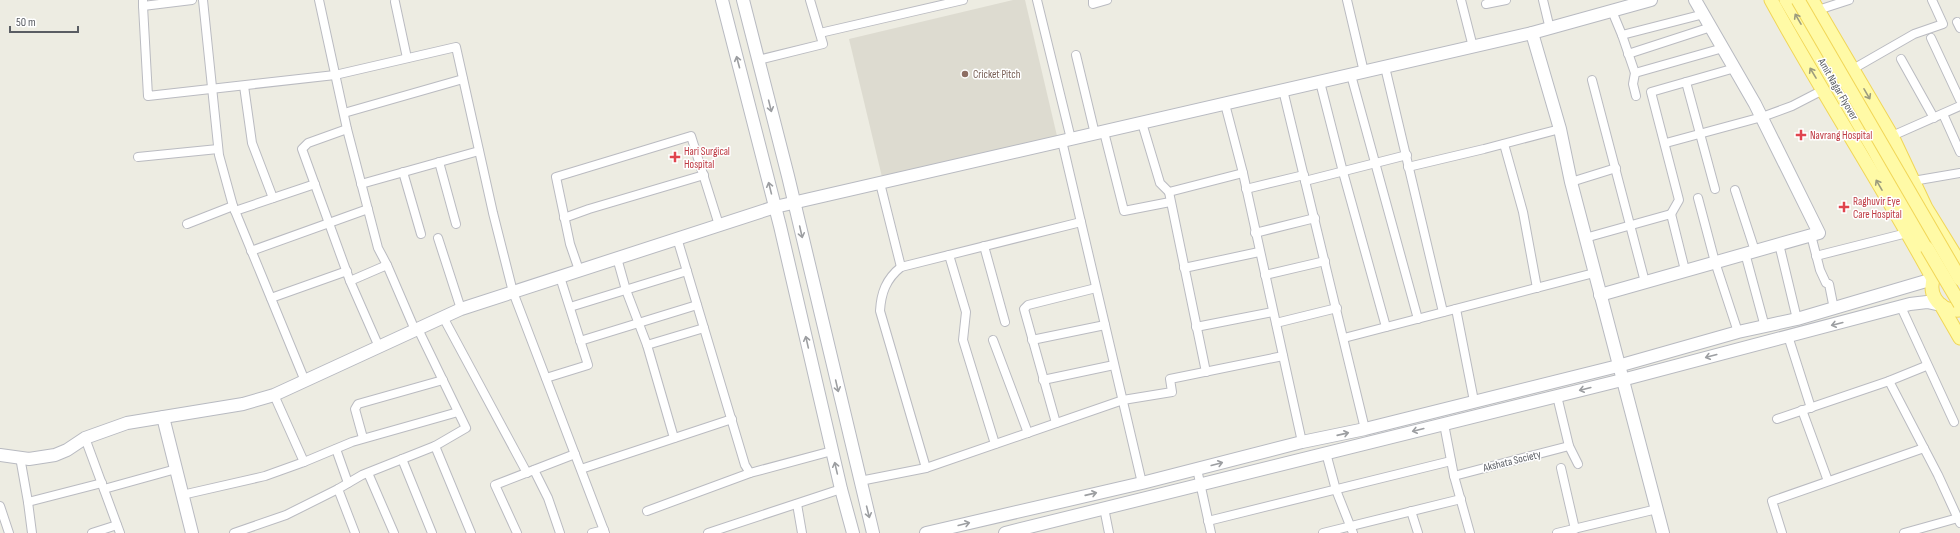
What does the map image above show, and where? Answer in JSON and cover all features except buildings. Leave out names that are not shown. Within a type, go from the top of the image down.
[{"type":"main road","points":[[1771,0],[1907,232],[1933,280]]},
{"type":"main road","name":"Amit Nagar Flyover","points":[[1786,0],[1874,150],[1960,304]]},
{"type":"main road","name":"Amit Nagar Flyover","points":[[1798,0],[1960,279]]},
{"type":"main road","points":[[1815,5],[1892,136],[1926,208],[1960,264],[1947,265],[1941,268],[1933,280],[1932,294],[1960,338]]},
{"type":"main road","points":[[1940,306],[1953,310],[1960,310]]},
{"type":"street","points":[[192,0],[143,3],[148,96],[336,75],[456,47],[513,292],[604,531],[592,533]]},
{"type":"street","points":[[203,0],[218,149],[234,208],[305,381]]},
{"type":"street","points":[[234,533],[286,514],[368,473],[435,446],[466,428],[416,329],[378,248],[347,128],[319,0]]},
{"type":"street","points":[[722,0],[775,207],[840,489],[853,533]]},
{"type":"street","points":[[743,0],[794,203],[873,533]]},
{"type":"street","points":[[758,60],[823,44],[810,0]]},
{"type":"street","points":[[820,34],[963,0]]},
{"type":"street","points":[[1037,0],[1066,140],[1081,222],[1142,483]]},
{"type":"street","points":[[1092,0],[1093,4],[1107,0]]},
{"type":"street","points":[[1347,0],[1364,72]]},
{"type":"street","points":[[1461,0],[1473,47]]},
{"type":"street","points":[[1486,4],[1506,0]]},
{"type":"street","points":[[1543,0],[1550,29]]},
{"type":"street","points":[[0,454],[29,459],[55,455],[67,450],[86,438],[127,423],[243,404],[274,395],[461,309],[775,207],[1550,29],[1612,11],[1625,3],[1651,0]]},
{"type":"street","points":[[1600,295],[1819,232],[1762,116],[1695,0]]},
{"type":"street","points":[[1815,5],[1849,0]]},
{"type":"street","points":[[1852,69],[1914,34],[1944,24],[1932,0]]},
{"type":"street","points":[[395,2],[407,58]]},
{"type":"street","points":[[1612,11],[1635,73],[1633,84],[1636,96]]},
{"type":"street","points":[[1622,35],[1704,14]]},
{"type":"street","points":[[1628,54],[1711,27]]},
{"type":"street","points":[[1532,33],[1560,129],[1570,182],[1663,533]]},
{"type":"street","points":[[1931,38],[1960,100]]},
{"type":"street","points":[[1635,73],[1723,48]]},
{"type":"street","points":[[1076,55],[1124,212],[1170,202]]},
{"type":"street","points":[[1901,59],[1934,118]]},
{"type":"street","points":[[1385,67],[1443,312]]},
{"type":"street","points":[[1685,270],[1671,214],[1679,200],[1665,147],[1666,143],[1651,92],[1735,68]]},
{"type":"street","points":[[1351,75],[1418,319]]},
{"type":"street","points":[[344,113],[463,80]]},
{"type":"street","points":[[1592,80],[1632,225],[1645,282]]},
{"type":"street","points":[[1320,82],[1343,172],[1386,327]]},
{"type":"street","points":[[1686,82],[1715,189]]},
{"type":"street","points":[[244,86],[252,143],[273,198]]},
{"type":"street","points":[[1283,90],[1337,308],[1365,429]]},
{"type":"street","points":[[1666,143],[1792,106],[1823,90]]},
{"type":"street","points":[[1225,104],[1243,173],[1259,252],[1302,442]]},
{"type":"street","points":[[1892,136],[1960,106]]},
{"type":"street","points":[[1943,114],[1960,152]]},
{"type":"street","points":[[1142,123],[1160,182],[1169,192],[1206,372]]},
{"type":"street","points":[[347,128],[308,143],[302,149],[350,281],[379,347]]},
{"type":"street","points":[[1408,167],[1560,129]]},
{"type":"street","points":[[579,270],[564,218],[556,177],[692,136],[719,225]]},
{"type":"street","points":[[1504,144],[1523,212],[1537,288]]},
{"type":"street","points":[[138,157],[218,149]]},
{"type":"street","points":[[361,184],[479,151]]},
{"type":"street","points":[[1246,189],[1343,172],[1407,155]]},
{"type":"street","points":[[439,162],[456,224]]},
{"type":"street","points":[[1570,182],[1616,168]]},
{"type":"street","points":[[403,172],[421,234]]},
{"type":"street","points":[[1169,192],[1243,173]]},
{"type":"street","points":[[1913,181],[1960,173]]},
{"type":"street","points":[[564,218],[589,208],[704,175]]},
{"type":"street","points":[[880,183],[901,267]]},
{"type":"street","points":[[187,224],[234,208],[273,198],[316,184]]},
{"type":"street","points":[[1735,190],[1750,252],[1765,327]]},
{"type":"street","points":[[1698,198],[1715,262],[1738,332]]},
{"type":"street","points":[[252,251],[368,209]]},
{"type":"street","points":[[1585,238],[1671,214]]},
{"type":"street","points":[[1255,233],[1314,218]]},
{"type":"street","points":[[926,468],[880,311],[881,297],[890,276],[901,267],[1081,222]]},
{"type":"street","points":[[1816,256],[1907,232]]},
{"type":"street","points":[[1811,235],[1820,270],[1826,283],[1829,284],[1834,308]]},
{"type":"street","points":[[438,238],[461,309]]},
{"type":"street","points":[[677,238],[745,465],[750,473]]},
{"type":"street","points":[[1778,244],[1797,319]]},
{"type":"street","points":[[984,246],[1005,322]]},
{"type":"street","points":[[1184,268],[1259,252]]},
{"type":"street","points":[[949,255],[966,312],[963,340],[995,444]]},
{"type":"street","points":[[617,258],[626,290],[647,346],[674,438]]},
{"type":"street","points":[[1265,275],[1325,261]]},
{"type":"street","points":[[350,281],[387,265]]},
{"type":"street","points":[[271,298],[347,271]]},
{"type":"street","points":[[570,308],[687,271]]},
{"type":"street","points":[[1344,338],[1594,274]]},
{"type":"street","points":[[546,378],[588,365],[560,276]]},
{"type":"street","points":[[926,533],[1197,470],[1302,442],[1365,429],[1618,366],[1738,332],[1797,319],[1933,280]]},
{"type":"street","points":[[1056,423],[1024,315],[1024,309],[1028,305],[1096,288]]},
{"type":"street","points":[[1010,532],[1622,380],[1901,307],[1926,302],[1940,306]]},
{"type":"street","points":[[580,341],[638,324],[697,304]]},
{"type":"street","points":[[1901,307],[1926,366],[1954,422]]},
{"type":"street","points":[[1276,323],[1337,308]]},
{"type":"street","points":[[1456,309],[1474,401]]},
{"type":"street","points":[[1196,327],[1273,312]]},
{"type":"street","points":[[443,317],[530,471],[548,498],[560,533]]},
{"type":"street","points":[[1032,340],[1105,324]]},
{"type":"street","points":[[647,346],[704,328]]},
{"type":"street","points":[[1788,336],[1811,408]]},
{"type":"street","points":[[993,340],[1028,433]]},
{"type":"street","points":[[860,481],[926,468],[1123,400],[1172,392],[1170,379],[1283,356]]},
{"type":"street","points":[[1043,380],[1114,365]]},
{"type":"street","points":[[1778,419],[1889,381],[1926,366]]},
{"type":"street","points":[[363,438],[355,414],[355,409],[358,404],[443,380]]},
{"type":"street","points":[[1889,381],[1959,520],[1904,533]]},
{"type":"street","points":[[274,395],[304,462]]},
{"type":"street","points":[[1557,396],[1569,446],[1578,464]]},
{"type":"street","points":[[1802,410],[1828,481]]},
{"type":"street","points":[[182,495],[265,476],[363,438],[458,412]]},
{"type":"street","points":[[163,417],[192,533]]},
{"type":"street","points":[[581,469],[732,420]]},
{"type":"street","points":[[1444,424],[1454,476],[1470,533]]},
{"type":"street","points":[[86,438],[118,529],[92,533]]},
{"type":"street","points":[[435,446],[471,533]]},
{"type":"street","name":"Akshata Society","points":[[1454,476],[1569,446]]},
{"type":"street","points":[[1782,533],[1772,501],[1924,448]]},
{"type":"street","points":[[336,449],[348,484]]},
{"type":"street","points":[[647,511],[750,473],[832,451]]},
{"type":"street","points":[[1326,453],[1336,490],[1352,530]]},
{"type":"street","points":[[517,533],[495,485],[575,454]]},
{"type":"street","points":[[20,457],[32,533]]},
{"type":"street","points":[[402,459],[432,533]]},
{"type":"street","points":[[1208,521],[1451,461]]},
{"type":"street","points":[[1561,468],[1574,529]]},
{"type":"street","points":[[28,502],[176,469]]},
{"type":"street","points":[[1197,470],[1211,533]]},
{"type":"street","points":[[368,473],[394,533]]},
{"type":"street","points":[[338,489],[355,533]]},
{"type":"street","points":[[708,533],[840,489]]},
{"type":"street","points":[[1323,533],[1352,530],[1411,511],[1461,499]]},
{"type":"street","points":[[797,504],[802,533]]},
{"type":"street","points":[[0,506],[9,533]]},
{"type":"street","points":[[1104,508],[1109,533]]},
{"type":"street","points":[[1557,533],[1657,509]]},
{"type":"street","points":[[1411,511],[1418,533]]},
{"type":"shaded area","points":[[1013,0],[1025,0],[1057,136],[882,177],[849,39]]},
{"type":"place","name":"Cricket Pitch","points":[[965,74]]},
{"type":"place","name":"Navrang Hospital","points":[[1801,135]]},
{"type":"place","name":"Hari Surgical Hospital","points":[[675,157]]},
{"type":"place","name":"Raghuvir Eye Care Hospital","points":[[1844,207]]}]
